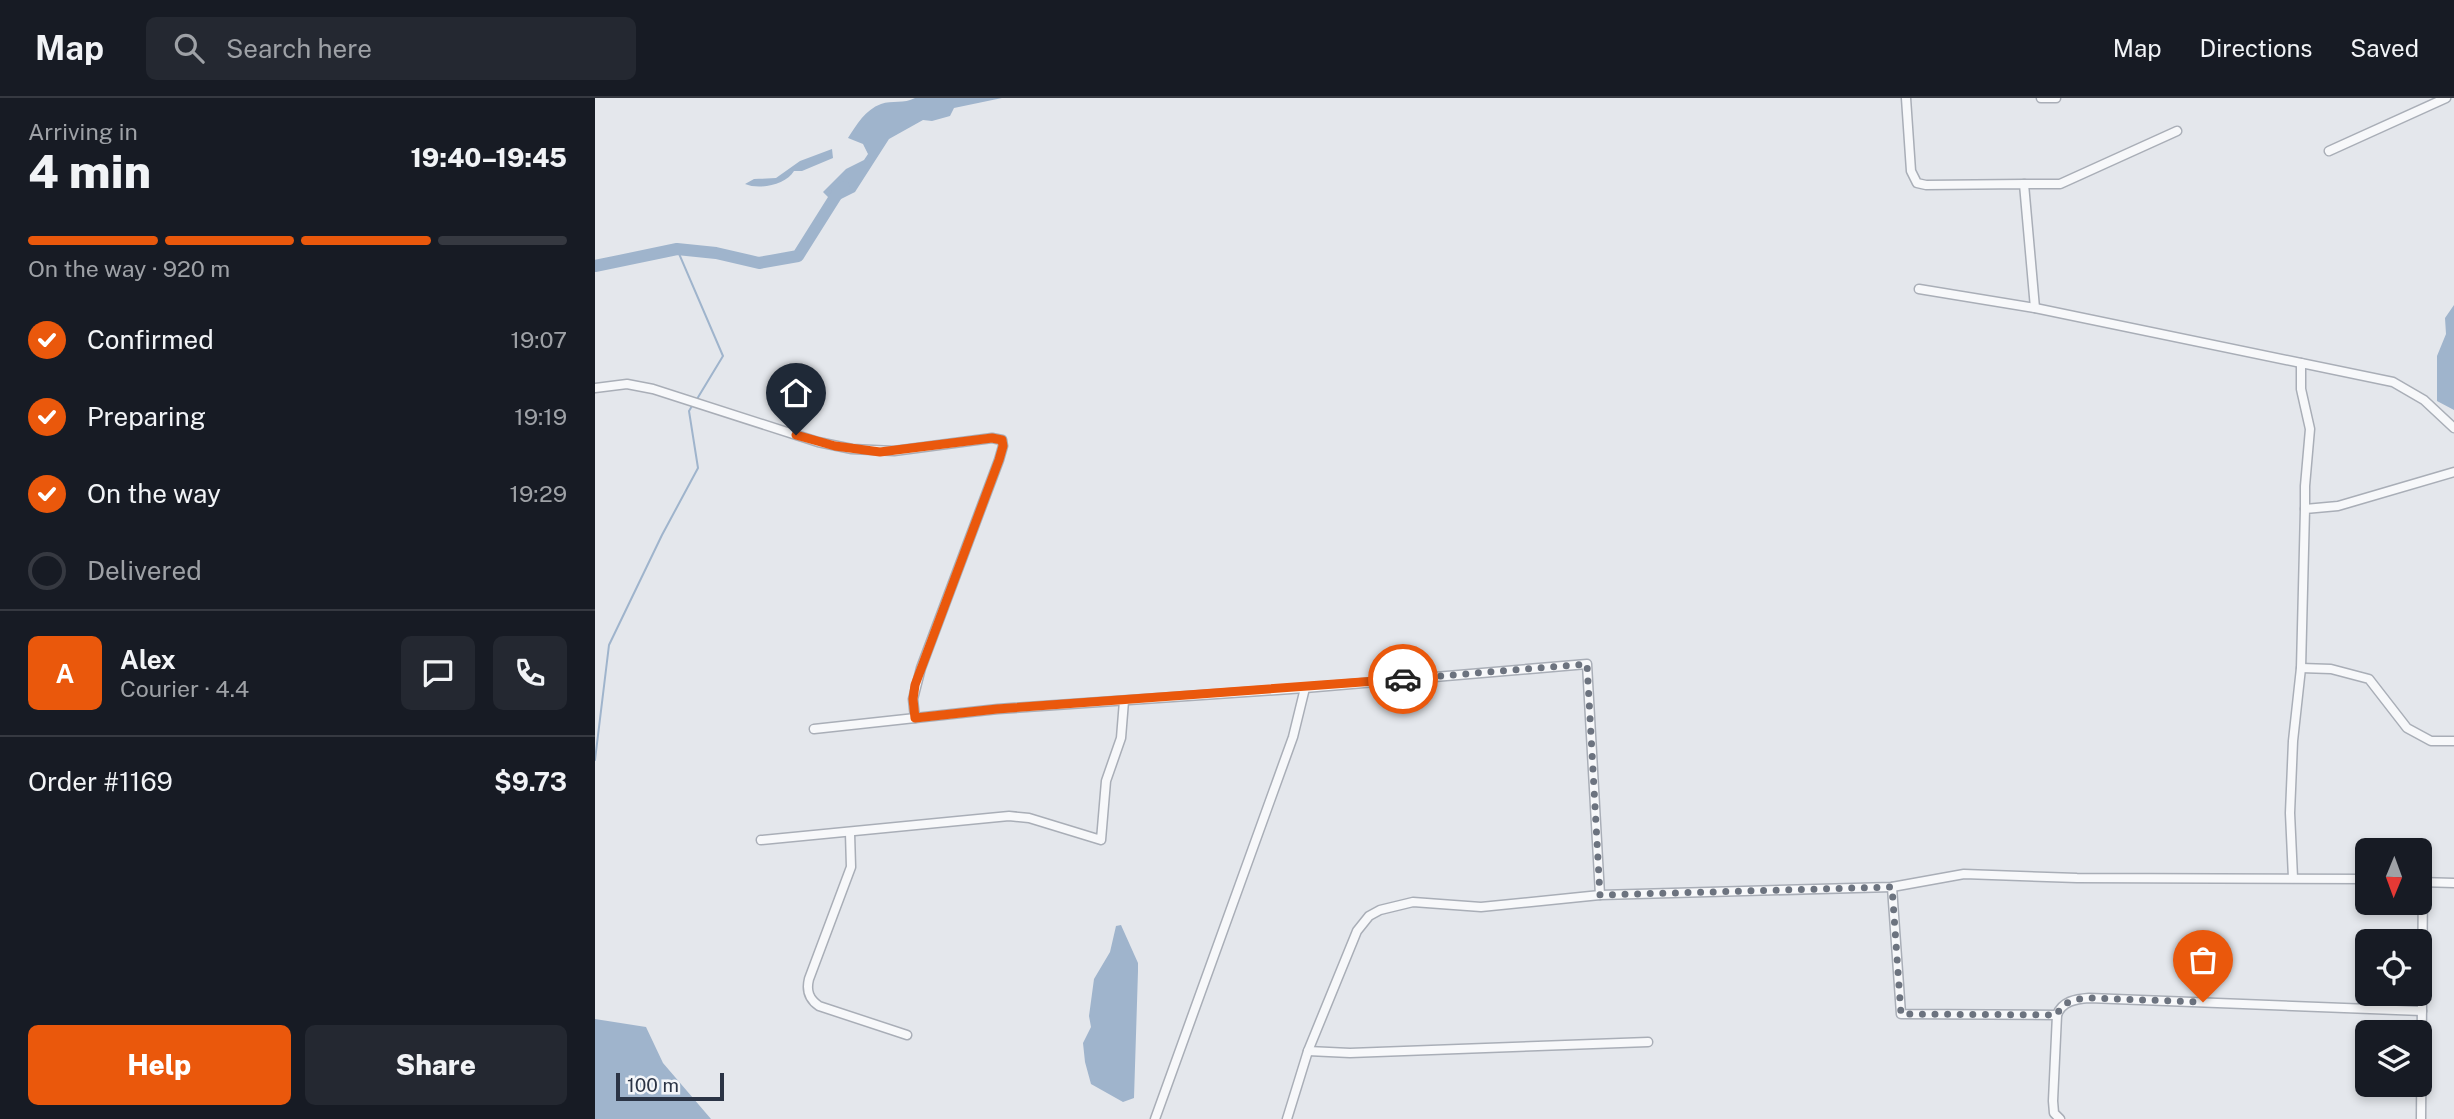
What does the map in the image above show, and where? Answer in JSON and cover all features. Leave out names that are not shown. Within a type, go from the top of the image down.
[{"type":"street","points":[[1906,98],[1910,171],[1917,183],[1926,185],[2060,184],[2177,131]]},
{"type":"street","points":[[2041,98],[2056,98]]},
{"type":"street","points":[[2329,151],[2446,98]]},
{"type":"street","points":[[2024,184],[2035,308]]},
{"type":"street","points":[[1919,289],[2035,308],[2393,382],[2424,400],[2454,428]]},
{"type":"street","points":[[2293,878],[2290,813],[2301,668],[2305,486],[2310,429],[2301,388],[2301,363]]},
{"type":"street","points":[[595,388],[627,384],[687,399],[818,442],[852,450],[894,451],[992,438],[1002,440],[999,460],[915,685],[915,718]]},
{"type":"street","points":[[2305,509],[2338,506],[2453,474]]},
{"type":"street","points":[[814,730],[997,709],[1304,688],[1587,664],[1600,895]]},
{"type":"street","points":[[2301,668],[2331,669],[2369,679],[2407,728],[2431,741],[2454,741]]},
{"type":"street","points":[[1155,1119],[1293,737],[1304,688]]},
{"type":"street","points":[[761,840],[1020,816],[1101,840],[1108,772],[1121,738],[1124,701]]},
{"type":"street","points":[[850,833],[852,867],[809,979],[808,993],[820,1006],[907,1035]]},
{"type":"street","points":[[1287,1119],[1308,1051],[1357,931],[1369,916],[1380,910],[1413,902],[1481,906],[1600,895],[1892,887],[1964,874],[2077,878],[2355,879]]},
{"type":"street","points":[[2433,882],[2454,883]]},
{"type":"street","points":[[1892,887],[1901,1014],[2057,1015]]},
{"type":"street","points":[[2421,1119],[2422,915]]},
{"type":"street","points":[[2060,1119],[2055,1113],[2053,1101],[2057,1015],[2063,1004],[2076,999],[2422,1011]]},
{"type":"street","points":[[1308,1051],[1350,1053],[1648,1042]]},
{"type":"water","points":[[915,98],[1002,98],[954,108],[950,116],[932,121],[923,120],[889,139],[855,192],[837,201],[828,197],[823,192],[846,169],[864,160],[868,154],[863,144],[848,138],[862,118],[881,104]]},
{"type":"water","points":[[832,149],[833,158],[802,171],[794,171],[779,183],[757,186],[745,184],[754,179],[776,178],[800,161]]},
{"type":"water","points":[[2454,305],[2454,410],[2437,401],[2437,356],[2446,334],[2445,318]]},
{"type":"water","points":[[1121,925],[1138,963],[1134,1098],[1123,1102],[1091,1084],[1083,1043],[1091,1027],[1089,1016],[1094,979],[1110,952],[1116,926]]},
{"type":"water","points":[[595,1019],[646,1027],[663,1063],[711,1119],[595,1119]]},
{"type":"waterway","points":[[595,266],[677,249],[716,253],[759,263],[798,256],[844,187]]},
{"type":"waterway","points":[[677,249],[723,356],[697,399]]},
{"type":"waterway","points":[[595,760],[609,645],[698,468],[689,411],[692,406]]},
{"type":"way so far","points":[[1403,679],[1587,664],[1600,895],[1892,887],[1901,1014],[2057,1015],[2063,1004],[2089,998],[2203,1002]]},
{"type":"route","points":[[796,435],[852,450],[880,452],[992,438],[1002,440],[999,460],[915,685],[915,718],[997,709],[1403,679]]}]
